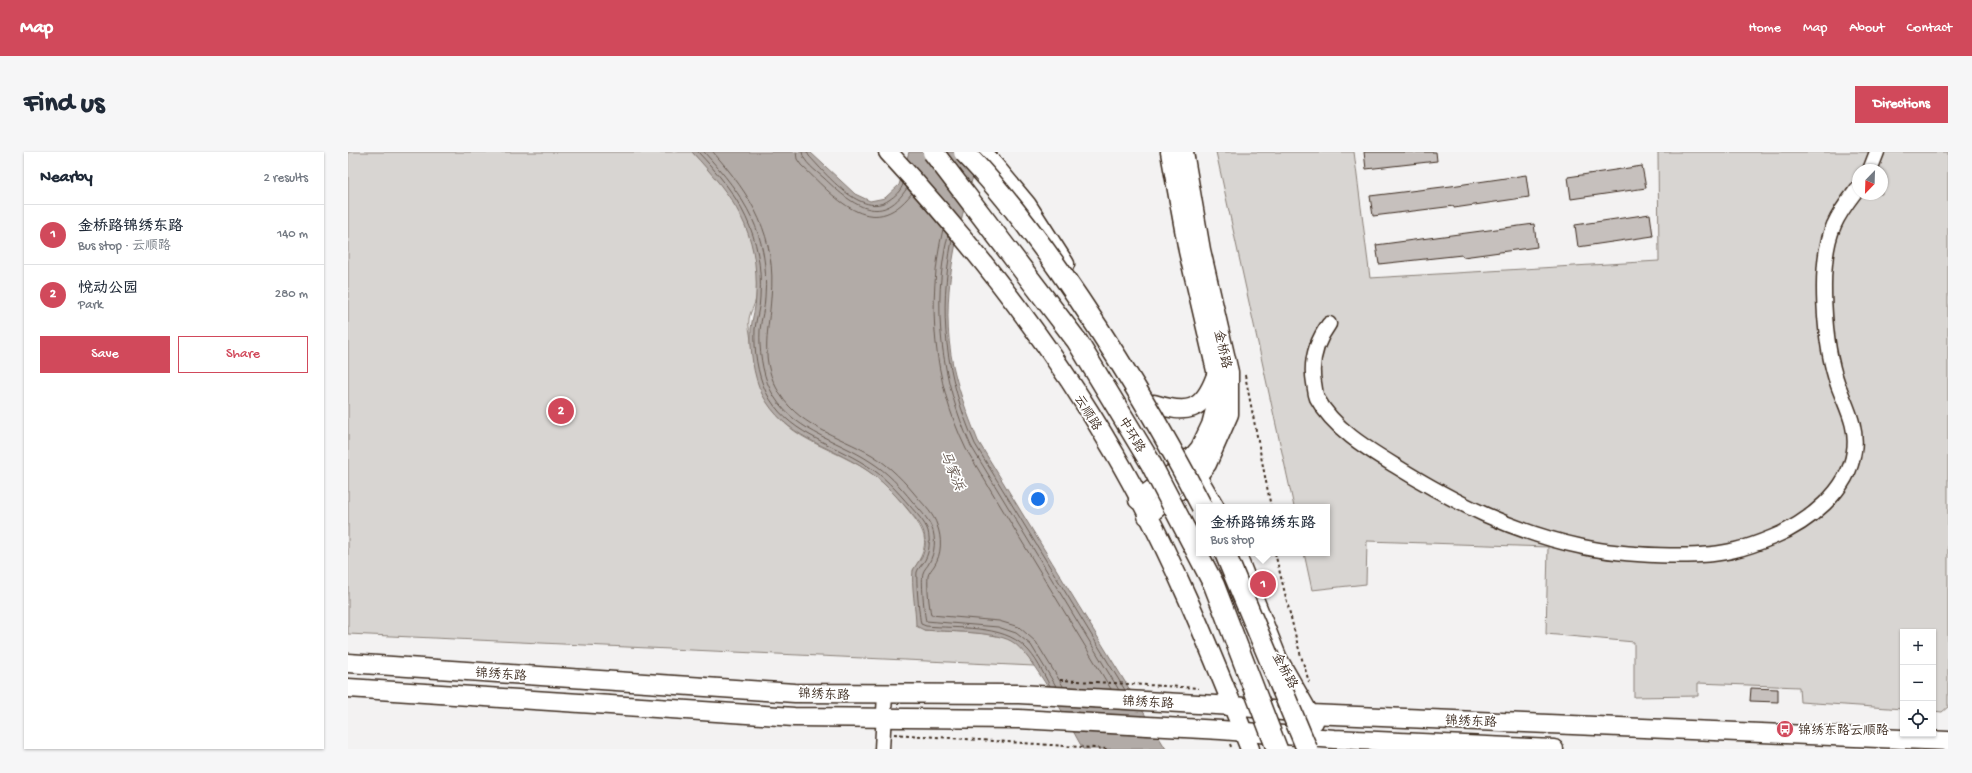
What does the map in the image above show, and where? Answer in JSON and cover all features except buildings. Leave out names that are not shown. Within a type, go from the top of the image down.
[{"type":"highway","name":"中环路","points":[[933,152],[1078,341],[1150,462],[1196,550]]},
{"type":"highway","name":"中环路","points":[[964,152],[985,174],[1038,242],[1098,326],[1178,460],[1200,504]]},
{"type":"highway","name":"中环路","points":[[1199,556],[1214,585],[1277,749]]},
{"type":"highway","points":[[1226,556],[1318,745]]},
{"type":"main road","name":"云顺路","points":[[888,152],[916,182],[1020,309],[1071,383],[1115,454],[1170,561],[1234,706]]},
{"type":"main road","points":[[983,152],[1028,205],[1131,366],[1213,504]]},
{"type":"main road","name":"金桥路","points":[[1147,516],[1193,469],[1200,448],[1211,426],[1217,402],[1216,375],[1188,251],[1170,152]]},
{"type":"main road","name":"金桥路","points":[[1138,500],[1193,469],[1207,464],[1230,414],[1229,372],[1202,250],[1184,152]]},
{"type":"main road","points":[[1154,404],[1181,411],[1195,406],[1206,400],[1216,375]]},
{"type":"main road","name":"金桥路","points":[[1237,556],[1278,659],[1310,714],[1318,745]]},
{"type":"main road","name":"锦绣东路","points":[[348,663],[795,693],[1019,694],[1234,706],[1310,714],[1948,741]]},
{"type":"main road","name":"锦绣东路","points":[[348,688],[794,717],[1019,719],[1180,728],[1243,732],[1318,745],[1554,749]]},
{"type":"main road","points":[[1234,706],[1250,749]]},
{"type":"street","points":[[1872,164],[1877,152]]},
{"type":"street","points":[[1329,324],[1321,335],[1314,352],[1311,370],[1316,396],[1332,418],[1366,448],[1442,495],[1483,515],[1542,536],[1585,547],[1635,553],[1700,555],[1734,550],[1774,537],[1801,523],[1824,504],[1842,483],[1849,468],[1854,452],[1854,431],[1850,414],[1837,383],[1831,357],[1825,322],[1824,295],[1826,264],[1833,227],[1843,206],[1852,195]]},
{"type":"street","points":[[882,749],[885,694]]},
{"type":"path","points":[[1276,556],[1298,646],[1310,683]]},
{"type":"path","points":[[1059,680],[1197,688]]},
{"type":"path","points":[[1040,745],[1108,749]]},
{"type":"shaded area","points":[[348,152],[692,152],[720,183],[737,207],[752,245],[755,257],[757,290],[749,326],[755,370],[765,398],[777,415],[793,430],[811,441],[859,465],[875,476],[896,495],[919,525],[923,532],[924,546],[919,561],[913,570],[924,630],[981,633],[1003,637],[1018,645],[1034,666],[348,634]]},
{"type":"shaded area","points":[[1216,152],[1354,152],[1370,278],[1659,261],[1658,152],[1948,152],[1948,707],[1942,712],[1936,711],[1936,629],[1900,629],[1900,709],[1800,702],[1799,687],[1698,683],[1698,696],[1634,697],[1634,642],[1546,634],[1548,547],[1367,541],[1366,584],[1312,590],[1305,556],[1330,556],[1330,504],[1293,504]]},
{"type":"water","name":"马家浜","points":[[692,152],[810,152],[855,194],[870,201],[885,198],[899,185],[909,152],[980,152],[954,252],[950,277],[948,329],[953,366],[959,388],[978,441],[1166,749],[1083,749],[1060,707],[1029,659],[1011,641],[993,635],[969,632],[924,630],[916,626],[913,570],[921,558],[925,547],[923,530],[907,508],[876,477],[851,460],[808,439],[782,421],[771,409],[762,394],[754,371],[751,329],[756,300],[756,273],[753,252],[748,234],[741,216],[731,200]]},
{"type":"place","name":"悦动公园","points":[[561,411]]},
{"type":"place","name":"金桥路锦绣东路","points":[[1263,584]]},
{"type":"place","name":"锦绣东路云顺路","points":[[1785,729]]}]
